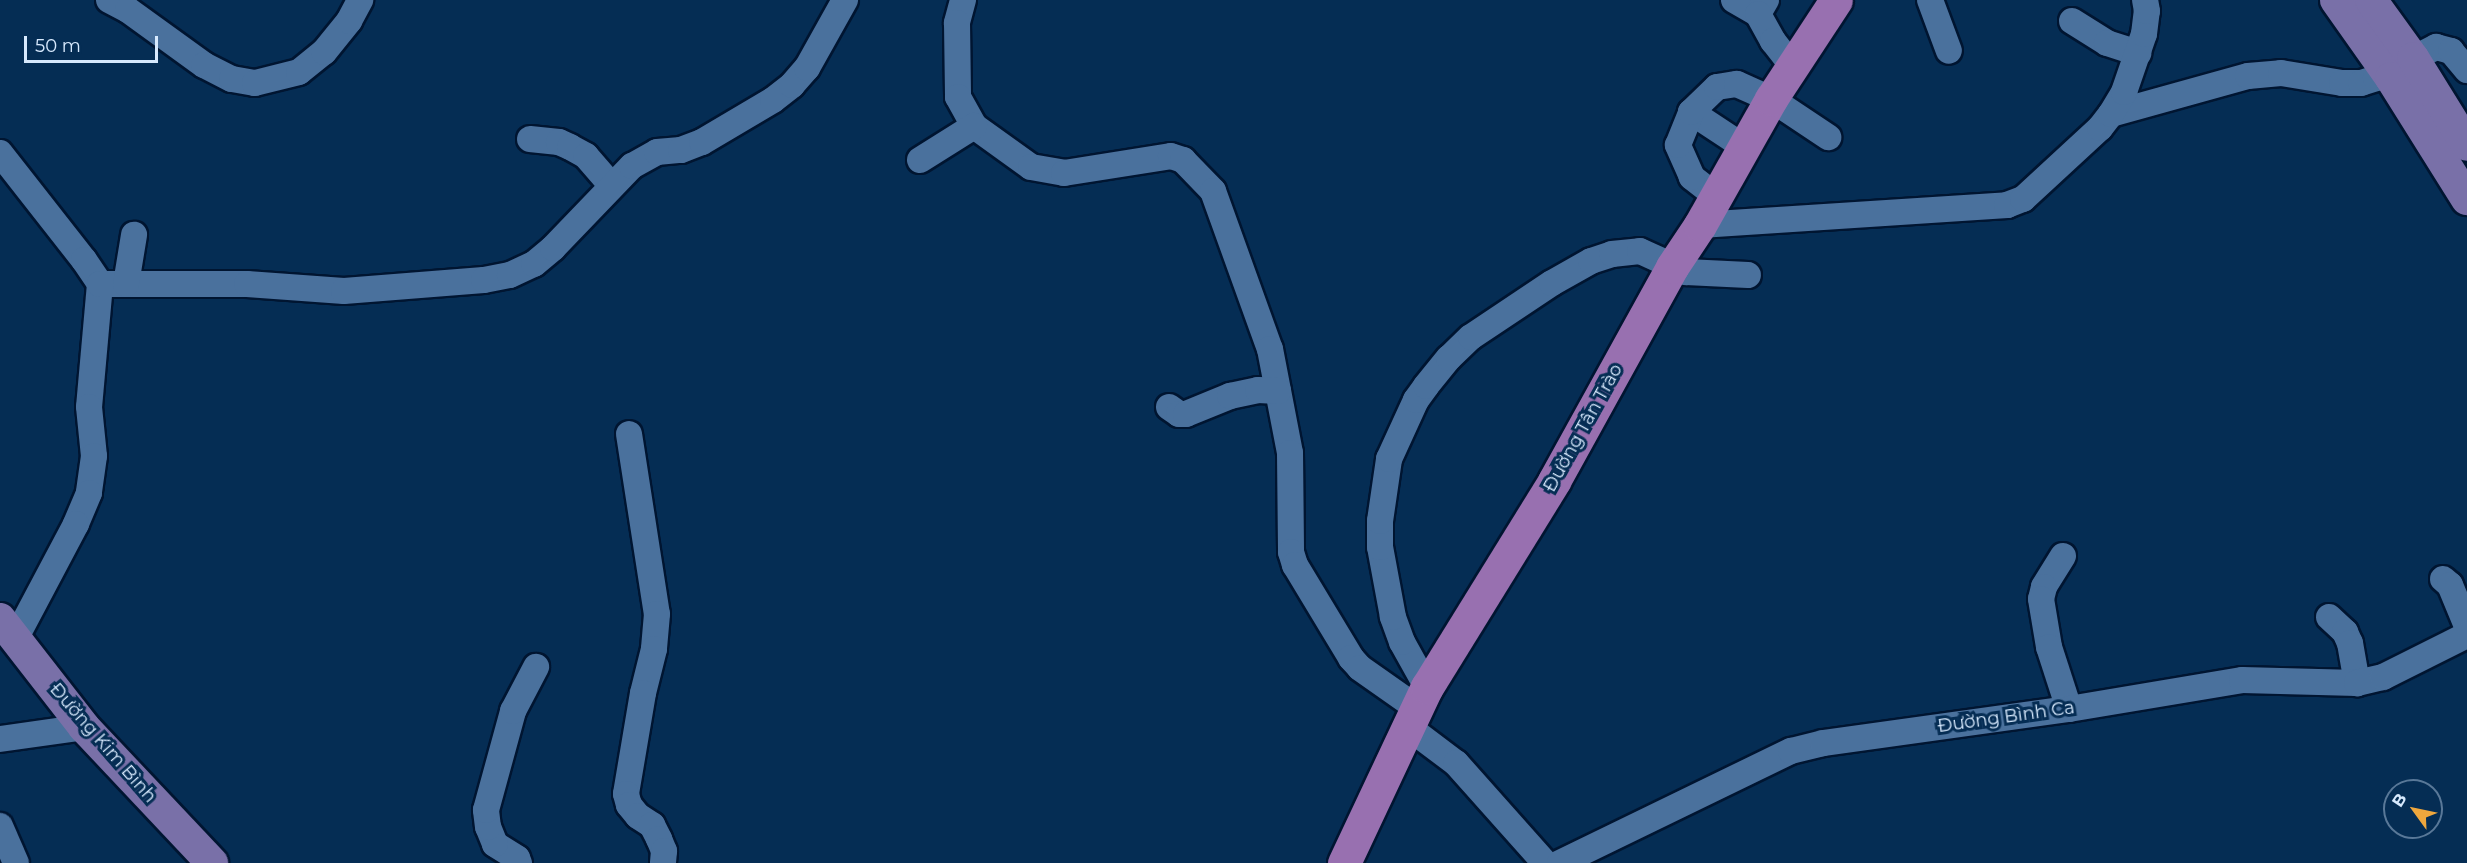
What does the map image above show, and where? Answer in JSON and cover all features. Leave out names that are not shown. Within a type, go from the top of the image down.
[{"type":"highway","name":"Đường Tân Trào","points":[[1344,863],[1417,707],[1554,481],[1672,267],[1700,225],[1771,99],[1836,0]]},
{"type":"main road","points":[[2336,0],[2400,65],[2467,145]]},
{"type":"main road","points":[[2371,0],[2400,65],[2467,199]]},
{"type":"main road","name":"Đường Kim Bình","points":[[8,629],[84,727],[212,863]]},
{"type":"street","points":[[109,0],[128,10],[204,65],[232,79],[255,83],[299,72],[324,52],[349,21],[360,0]]},
{"type":"street","points":[[100,284],[247,284],[344,291],[484,280],[510,275],[534,264],[553,248],[611,185],[632,166],[657,152],[681,150],[702,142],[773,100],[792,85],[807,68],[845,0]]},
{"type":"street","points":[[963,0],[957,23],[958,97],[974,126],[1031,167],[1064,173],[1171,156],[1183,160],[1213,191],[1270,349],[1290,453],[1291,552],[1295,565],[1351,658],[1360,668],[1417,707],[1456,764],[1545,863]]},
{"type":"street","points":[[1734,0],[1762,7],[1773,41],[1792,65]]},
{"type":"street","points":[[1930,0],[1949,51]]},
{"type":"street","points":[[1700,225],[2007,205],[2023,199],[2038,188],[2111,114],[2124,92],[2138,53],[2147,11],[2145,0]]},
{"type":"street","points":[[2072,21],[2107,43],[2138,53]]},
{"type":"street","points":[[2111,114],[2248,75],[2281,73],[2342,83],[2361,83],[2440,46],[2451,51],[2467,70]]},
{"type":"street","points":[[1716,195],[1692,177],[1678,145],[1691,112],[1717,87],[1737,84],[1771,99],[1828,137]]},
{"type":"street","points":[[1691,112],[1744,147]]},
{"type":"street","points":[[920,160],[974,126]]},
{"type":"street","points":[[530,140],[559,142],[570,147],[586,156],[611,185]]},
{"type":"street","points":[[0,153],[84,260],[100,284],[88,407],[94,456],[89,494],[76,524],[8,629]]},
{"type":"street","points":[[126,284],[134,235]]},
{"type":"street","points":[[1417,707],[1402,642],[1393,617],[1380,547],[1380,521],[1389,459],[1416,400],[1449,358],[1472,337],[1552,283],[1591,261],[1612,254],[1640,251],[1672,267],[1705,275],[1748,275]]},
{"type":"street","points":[[1170,407],[1179,414],[1186,414],[1230,396],[1258,390],[1278,391]]},
{"type":"street","points":[[629,434],[657,614],[654,649],[643,693],[626,794],[629,805],[656,832],[664,851],[663,863]]},
{"type":"street","points":[[2063,556],[2044,587],[2041,599],[2049,647],[2069,709]]},
{"type":"street","points":[[2443,579],[2450,585],[2467,626]]},
{"type":"street","points":[[2329,617],[2345,632],[2350,643],[2357,683]]},
{"type":"street","name":"Đường Bình Ca","points":[[1560,863],[1791,751],[1823,743],[2069,709],[2242,680],[2357,683],[2383,676],[2467,636]]},
{"type":"street","points":[[519,863],[517,858],[495,844],[488,827],[486,810],[513,711],[536,667]]},
{"type":"street","points":[[0,739],[84,727]]},
{"type":"street","points":[[0,826],[16,863]]}]
